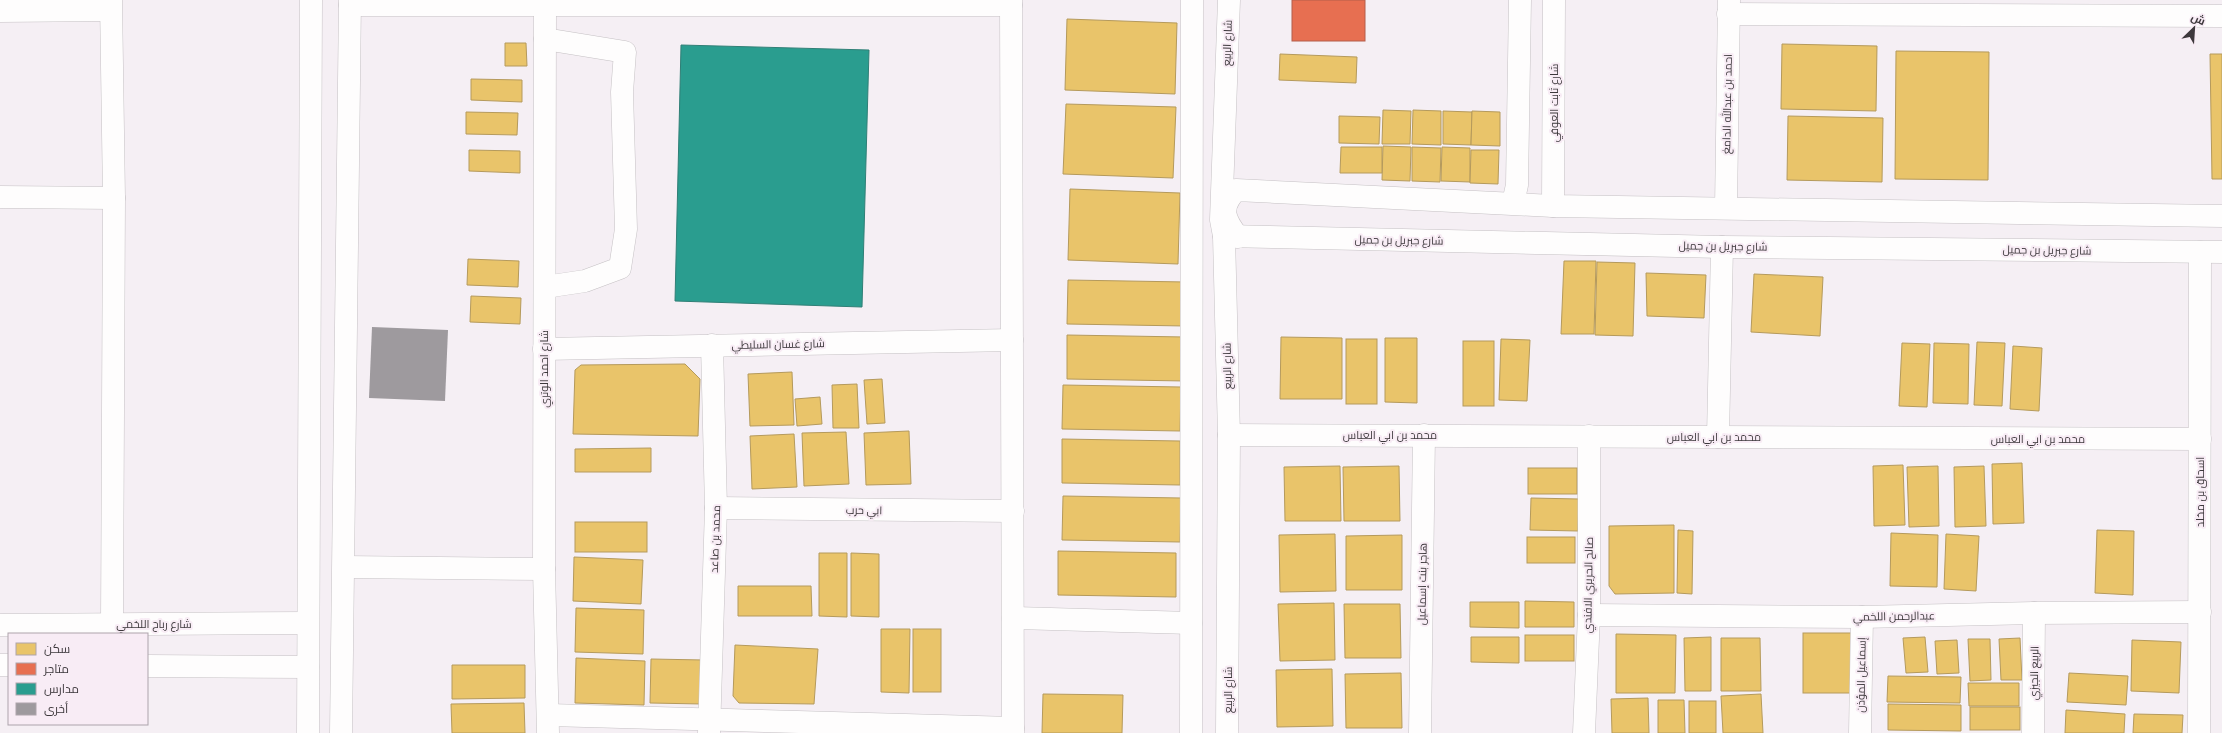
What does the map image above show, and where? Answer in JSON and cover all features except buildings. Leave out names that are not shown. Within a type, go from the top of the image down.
[{"type":"street","points":[[308,733],[311,0]]},
{"type":"street","points":[[1191,733],[1192,0]]},
{"type":"street","name":"شارع الربيع","points":[[1228,733],[1231,237],[1221,220],[1229,0]]},
{"type":"street","points":[[1515,194],[1520,0]]},
{"type":"street","name":"شارع ثابت العوفي","points":[[1554,0],[1554,206]]},
{"type":"street","points":[[341,733],[350,3],[545,5],[1012,2],[1013,730],[548,724]]},
{"type":"street","points":[[0,11],[110,5],[114,198],[112,624]]},
{"type":"street","name":"شارع احمد الوتري","points":[[545,5],[544,569],[548,724]]},
{"type":"street","points":[[1728,7],[2214,11]]},
{"type":"street","name":"احمد بن عبدالله الدامغ","points":[[1726,208],[1728,7]]},
{"type":"street","points":[[544,286],[585,281],[620,268],[626,229],[622,92],[625,52],[545,39]]},
{"type":"street","points":[[1515,194],[1529,199],[1545,200],[1554,184]]},
{"type":"street","points":[[1231,237],[1225,210],[1228,198],[1236,190],[1515,194],[1554,206],[2222,216]]},
{"type":"street","points":[[0,197],[114,198]]},
{"type":"street","name":"شارع جبريل بن جميل","points":[[1231,237],[1722,247],[2222,252]]},
{"type":"street","points":[[1718,437],[1722,247]]},
{"type":"street","name":"اسحاق بن مخلد","points":[[2199,733],[2200,252]]},
{"type":"street","name":"شارع غسان السليطي","points":[[544,348],[1012,340]]},
{"type":"street","name":"محمد بن صاعد","points":[[709,726],[716,508],[712,345]]},
{"type":"street","name":"محمد بن ابي العباس","points":[[1229,434],[2200,439]]},
{"type":"street","name":"هاجر بنت إسماعيل","points":[[1420,733],[1424,436]]},
{"type":"street","name":"صالح الحريري الافندي","points":[[1584,733],[1589,615],[1589,436]]},
{"type":"street","name":"ابي حرب","points":[[716,508],[1013,511]]},
{"type":"street","points":[[344,567],[544,569]]},
{"type":"street","name":"عبدالرحمن اللخمي","points":[[1589,615],[1862,617],[2034,613],[2200,612]]},
{"type":"street","name":"الربيع الجيزي","points":[[2033,733],[2034,613]]},
{"type":"street","name":"إسماعيل المؤذن","points":[[1860,733],[1862,617]]},
{"type":"street","points":[[1013,618],[1191,623]]},
{"type":"street","name":"شارع رباح اللخمي","points":[[0,624],[308,623]]},
{"type":"street","points":[[148,666],[308,667]]}]
